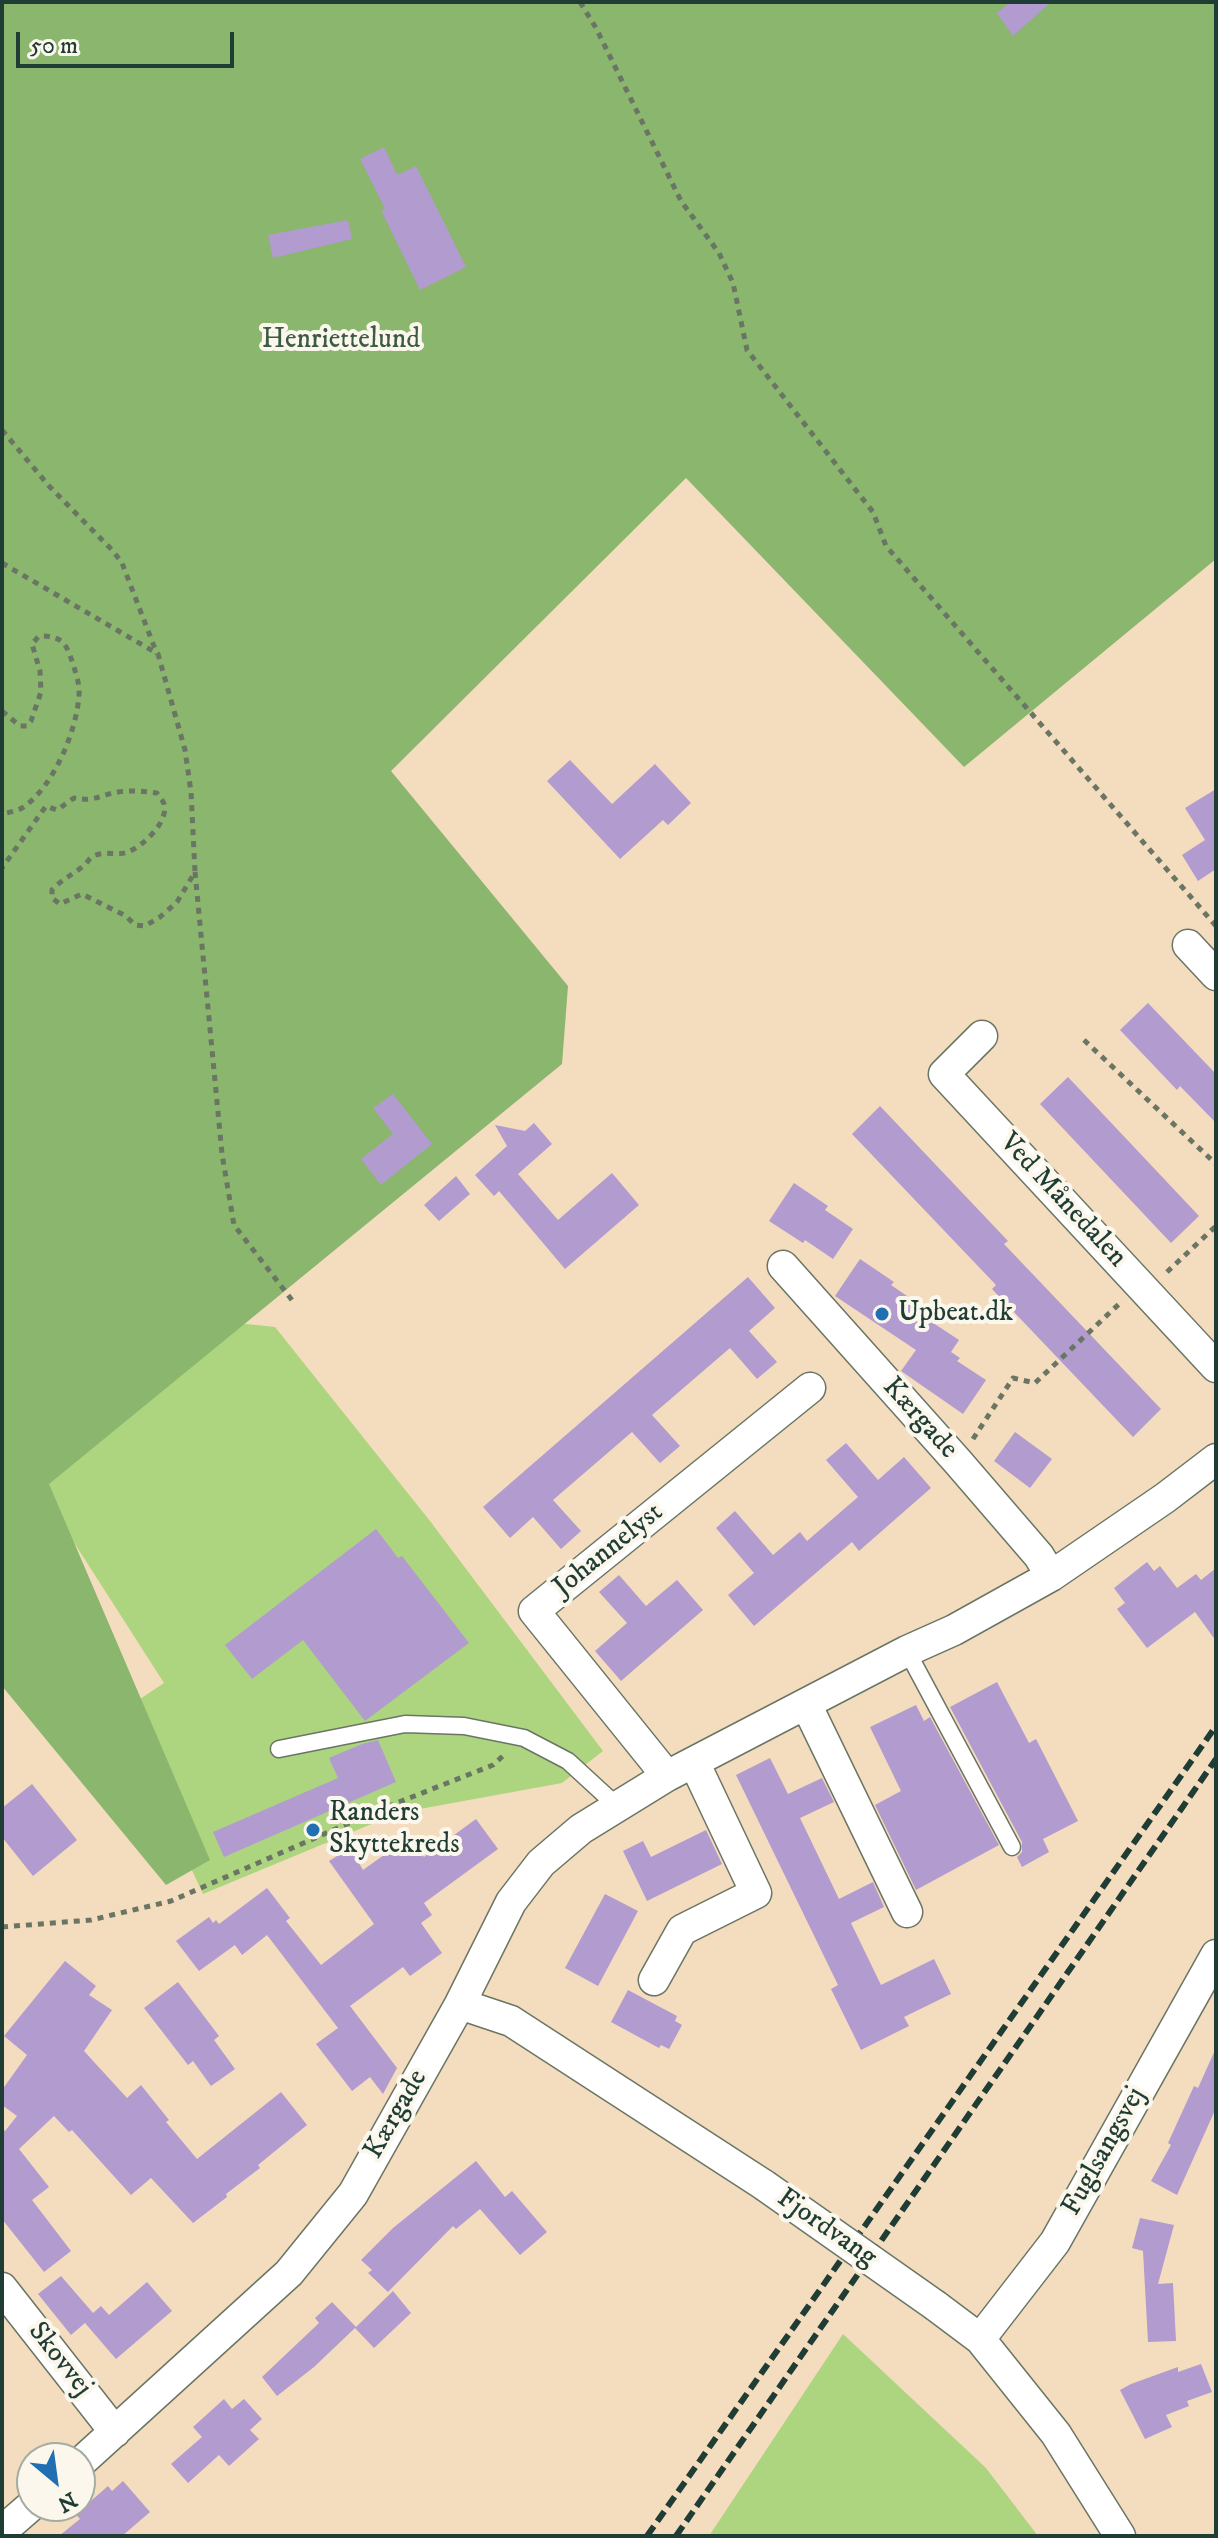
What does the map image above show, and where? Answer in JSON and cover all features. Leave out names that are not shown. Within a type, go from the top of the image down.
[{"type":"street","points":[[1188,945],[1216,975]]},
{"type":"street","name":"Ved Månedalen","points":[[982,1036],[944,1074],[1216,1367]]},
{"type":"street","name":"Kærgade","points":[[783,1266],[958,1462],[1039,1556],[1051,1576]]},
{"type":"street","name":"Johannelyst","points":[[667,1776],[534,1611],[810,1388]]},
{"type":"street","name":"Kærgade","points":[[96,2449],[289,2273],[353,2194],[460,2004],[511,1902],[541,1863],[581,1829],[667,1776],[907,1651],[954,1630],[1051,1576],[1216,1459]]},
{"type":"street","points":[[806,1704],[907,1912]]},
{"type":"street","points":[[654,1980],[682,1930],[756,1893],[694,1762]]},
{"type":"street","name":"Fuglsangsvej","points":[[980,2339],[1055,2242],[1216,1955]]},
{"type":"street","name":"Fjordvang","points":[[460,2004],[511,2021],[764,2185],[980,2339],[1056,2434],[1120,2536]]},
{"type":"street","name":"Skovvej","points":[[2,2288],[115,2432]]},
{"type":"lane","points":[[907,1651],[1012,1847]]},
{"type":"lane","points":[[279,1749],[405,1724],[464,1726],[524,1738],[568,1761],[618,1807]]},
{"type":"path","points":[[580,2],[596,28],[681,201],[719,253],[733,283],[747,350],[873,512],[886,546],[1216,926]]},
{"type":"path","points":[[2,430],[49,486],[122,563],[158,654],[185,750],[191,792],[195,872],[222,1154],[234,1225],[295,1304]]},
{"type":"path","points":[[2,563],[158,654]]},
{"type":"path","points":[[2,711],[20,726],[27,726],[41,692],[40,671],[32,644],[39,636],[60,639],[67,646],[80,693],[74,724],[52,777],[22,809],[2,814]]},
{"type":"path","points":[[2,868],[46,806],[57,810],[74,798],[90,801],[116,792],[143,791],[157,793],[164,804],[163,817],[158,826],[143,843],[126,853],[100,853],[91,857],[85,866],[62,879],[52,890],[52,898],[60,904],[82,894],[126,916],[135,925],[145,926],[177,902],[195,872]]},
{"type":"path","points":[[1084,1040],[1216,1164]]},
{"type":"path","points":[[958,1462],[1013,1378],[1035,1383],[1216,1226]]},
{"type":"path","points":[[2,1927],[91,1920],[171,1901],[379,1810],[493,1765],[524,1738]]},
{"type":"green space","name":"Henriettelund","points":[[2,2],[1216,2],[1216,559],[964,767],[686,478],[391,771],[568,986],[562,1064],[49,1484],[210,1860],[166,1885],[2,1686]]},
{"type":"green space","points":[[209,1320],[275,1327],[430,1521],[603,1751],[562,1783],[398,1813],[203,1894],[119,1713],[164,1683],[41,1491]]},
{"type":"green space","points":[[843,2334],[986,2468],[1038,2536],[709,2536]]},
{"type":"building","points":[[1010,2],[1051,2],[1013,36],[997,13]]},
{"type":"building","points":[[384,147],[397,175],[416,166],[466,267],[420,290],[360,159]]},
{"type":"building","points":[[348,220],[352,239],[273,258],[268,235]]},
{"type":"building","points":[[570,760],[612,804],[655,764],[691,803],[668,825],[663,820],[620,859],[547,781]]},
{"type":"building","points":[[1216,789],[1216,869],[1198,881],[1182,855],[1205,840],[1185,808]]},
{"type":"building","points":[[1148,1003],[1216,1074],[1216,1123],[1180,1086],[1177,1090],[1120,1030]]},
{"type":"building","points":[[1068,1077],[1199,1216],[1171,1243],[1040,1104]]},
{"type":"building","points":[[393,1094],[432,1144],[381,1185],[361,1159],[393,1134],[373,1108]]},
{"type":"building","points":[[880,1106],[1008,1241],[1004,1244],[1161,1409],[1133,1437],[992,1289],[996,1285],[852,1134]]},
{"type":"building","points":[[534,1123],[552,1144],[518,1174],[558,1220],[612,1173],[639,1205],[565,1269],[499,1191],[494,1196],[475,1175],[507,1146],[495,1125],[525,1131]]},
{"type":"building","points":[[456,1176],[470,1194],[439,1221],[424,1205]]},
{"type":"building","points":[[794,1183],[828,1206],[825,1210],[853,1229],[833,1259],[769,1221]]},
{"type":"building","points":[[860,1259],[894,1282],[891,1285],[920,1305],[915,1311],[959,1340],[951,1352],[960,1358],[957,1361],[986,1380],[963,1414],[901,1371],[916,1350],[835,1296]]},
{"type":"building","points":[[748,1277],[775,1308],[749,1331],[777,1362],[757,1379],[730,1348],[652,1415],[680,1446],[660,1463],[632,1432],[553,1500],[581,1531],[561,1549],[533,1517],[510,1538],[483,1507]]},
{"type":"building","points":[[1015,1432],[1052,1459],[1030,1488],[994,1461]]},
{"type":"building","points":[[846,1443],[878,1480],[904,1457],[931,1488],[859,1551],[852,1542],[754,1626],[728,1595],[754,1573],[716,1528],[735,1511],[773,1555],[800,1532],[807,1541],[858,1497],[826,1460]]},
{"type":"building","points":[[376,1529],[398,1558],[402,1556],[469,1643],[365,1721],[303,1640],[252,1679],[225,1645]]},
{"type":"building","points":[[1147,1562],[1154,1571],[1160,1566],[1177,1588],[1196,1574],[1201,1580],[1216,1568],[1216,1641],[1195,1612],[1147,1648],[1117,1609],[1125,1603],[1114,1588]]},
{"type":"building","points":[[619,1575],[646,1606],[677,1580],[703,1610],[621,1681],[595,1651],[627,1623],[599,1592]]},
{"type":"building","points":[[997,1682],[1029,1743],[1036,1739],[1078,1821],[1043,1839],[1049,1852],[1022,1867],[1017,1857],[1022,1852],[1022,1842],[950,1707]]},
{"type":"building","points":[[916,1705],[924,1721],[930,1717],[999,1845],[916,1890],[875,1805],[901,1791],[870,1727]]},
{"type":"building","points":[[378,1740],[396,1782],[224,1857],[213,1832],[338,1778],[329,1758]]},
{"type":"building","points":[[770,1758],[788,1794],[822,1778],[834,1802],[800,1818],[839,1899],[873,1882],[884,1907],[851,1923],[881,1985],[934,1959],[951,1994],[904,2017],[909,2026],[861,2050],[831,1989],[838,1985],[736,1775]]},
{"type":"building","points":[[32,1784],[77,1840],[33,1876],[2,1837],[2,1808]]},
{"type":"building","points":[[476,1819],[498,1849],[424,1903],[432,1915],[421,1923],[442,1953],[410,1976],[403,1967],[350,2006],[397,2068],[383,2094],[370,2077],[352,2091],[316,2044],[338,2028],[267,1935],[242,1955],[235,1945],[199,1971],[176,1941],[209,1917],[213,1923],[216,1920],[219,1924],[267,1888],[290,1918],[286,1921],[321,1965],[374,1924],[329,1861],[350,1848],[363,1870],[409,1837],[424,1857]]},
{"type":"building","points":[[706,1830],[722,1864],[647,1901],[623,1851],[643,1841],[651,1857]]},
{"type":"building","points":[[605,1894],[638,1911],[598,1986],[565,1968]]},
{"type":"building","points":[[65,1961],[96,1986],[89,1995],[112,2010],[84,2051],[127,2098],[141,2085],[197,2159],[281,2092],[307,2125],[258,2165],[260,2168],[226,2194],[227,2197],[193,2223],[151,2178],[131,2195],[72,2130],[69,2132],[54,2116],[19,2149],[49,2187],[32,2200],[71,2251],[44,2272],[2,2219],[2,2128],[5,2131],[17,2116],[2,2105],[2,2090],[27,2055],[4,2036]]},
{"type":"building","points":[[178,1982],[219,2036],[214,2040],[235,2069],[211,2086],[193,2061],[188,2065],[144,2008]]},
{"type":"building","points":[[628,1990],[677,2016],[675,2021],[682,2025],[669,2049],[661,2045],[659,2048],[611,2022]]},
{"type":"building","points":[[1216,2048],[1216,2108],[1177,2195],[1151,2181],[1171,2145],[1168,2143],[1194,2086],[1198,2088]]},
{"type":"building","points":[[476,2161],[505,2197],[512,2191],[547,2232],[520,2255],[480,2209],[456,2229],[453,2226],[388,2292],[368,2273],[372,2270],[361,2260],[393,2228]]},
{"type":"building","points":[[1140,2218],[1174,2225],[1158,2284],[1173,2283],[1176,2341],[1148,2342],[1143,2251],[1132,2248]]},
{"type":"building","points":[[61,2276],[93,2313],[101,2306],[109,2315],[147,2282],[172,2311],[116,2359],[85,2323],[71,2335],[38,2294]]},
{"type":"building","points":[[393,2291],[411,2313],[374,2348],[355,2328],[314,2367],[277,2396],[262,2377],[319,2323],[315,2318],[332,2302],[356,2327]]},
{"type":"building","points":[[1201,2364],[1212,2392],[1187,2401],[1189,2406],[1166,2415],[1172,2427],[1145,2439],[1120,2390],[1178,2367],[1178,2372]]},
{"type":"building","points":[[224,2399],[232,2409],[244,2399],[262,2419],[250,2430],[259,2439],[229,2466],[219,2455],[188,2483],[171,2464],[202,2437],[193,2427]]},
{"type":"building","points":[[123,2481],[150,2512],[122,2536],[59,2536],[76,2522],[96,2522],[96,2496],[108,2486],[112,2491]]},
{"type":"railway","points":[[647,2536],[1216,1726]]},
{"type":"railway","points":[[676,2536],[1216,1759]]},
{"type":"place","name":"Upbeat.dk","points":[[882,1314]]},
{"type":"place","name":"Randers Skyttekreds","points":[[313,1830]]}]
